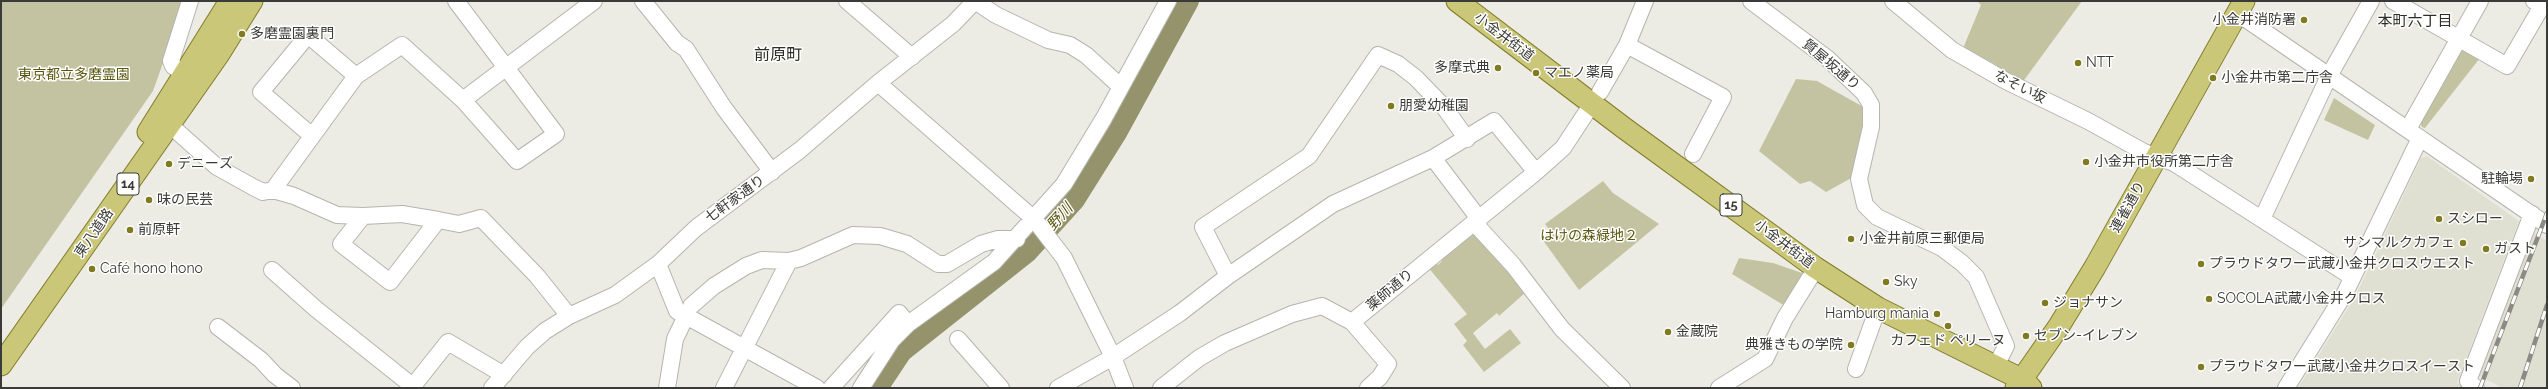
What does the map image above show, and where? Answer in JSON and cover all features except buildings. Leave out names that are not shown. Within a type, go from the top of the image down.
[{"type":"main road","name":"東八道路","points":[[1,342],[159,116],[230,1]]},
{"type":"main road","name":"東八道路","points":[[1,365],[170,125],[252,1]]},
{"type":"main road","name":"小金井街道","points":[[1460,2],[1624,128],[1816,268],[1878,308],[1996,366],[2023,385]]},
{"type":"main road","name":"連雀通り","points":[[2023,385],[2095,267],[2241,7]]},
{"type":"street","points":[[184,74],[173,66],[170,61],[190,1]]},
{"type":"street","points":[[273,190],[356,76],[402,45],[463,100],[516,161],[556,134],[456,1]]},
{"type":"street","points":[[463,100],[594,1]]},
{"type":"street","points":[[643,1],[677,43],[686,49],[724,108],[772,172]]},
{"type":"street","points":[[847,1],[912,57]]},
{"type":"street","points":[[975,1],[996,15],[1048,40],[1070,45],[1086,55],[1120,86]]},
{"type":"street","name":"七軒家通り","points":[[492,388],[527,347],[545,331],[569,316],[615,295],[658,264],[696,228],[772,172],[878,83],[953,24],[975,1]]},
{"type":"street","points":[[861,388],[892,340],[908,324],[994,262],[1064,184],[1104,118],[1120,86],[1168,1]]},
{"type":"street","points":[[1600,92],[1627,45],[1645,1]]},
{"type":"street","name":"質屋坂通り","points":[[1751,1],[1828,59],[1864,93],[1871,105],[1871,127],[1863,154],[1859,179],[1865,205],[1877,217],[1942,248],[1962,262],[1976,277],[2006,346],[1996,366]]},
{"type":"street","name":"なそい坂","points":[[1893,1],[1959,54],[2006,81],[2088,121],[2144,152],[2174,163],[2352,277]]},
{"type":"street","points":[[2262,219],[2330,76],[2371,1]]},
{"type":"street","points":[[2393,1],[2458,40],[2507,66],[2542,6],[2534,1]]},
{"type":"street","points":[[2286,388],[2346,293],[2414,133],[2458,40],[2480,1]]},
{"type":"street","points":[[2241,7],[2330,76],[2547,224]]},
{"type":"street","points":[[312,136],[261,92],[308,35],[356,76]]},
{"type":"street","points":[[1627,45],[1723,96],[1693,154]]},
{"type":"street","points":[[1228,276],[1203,227],[1309,156],[1378,56],[1398,64],[1416,78],[1444,107],[1467,139]]},
{"type":"street","points":[[878,83],[1034,219],[1062,255],[1113,358],[1125,388]]},
{"type":"street","name":"薬師通り","points":[[1352,322],[1536,172],[1563,148],[1586,113]]},
{"type":"street","points":[[1058,388],[1113,358],[1180,313],[1228,276],[1333,204],[1433,158],[1467,139],[1494,121],[1536,172]]},
{"type":"street","points":[[170,125],[224,172],[263,192],[273,190],[302,199],[338,215],[363,216],[402,214],[459,224],[481,218],[537,276],[569,316]]},
{"type":"street","points":[[1433,158],[1477,216],[1480,228],[1513,265],[1562,329],[1622,388]]},
{"type":"street","points":[[2476,388],[2468,381],[2532,214]]},
{"type":"street","points":[[363,216],[341,244],[390,282],[438,220]]},
{"type":"street","points":[[667,388],[675,339],[689,311],[714,286],[746,266],[762,260],[789,261],[801,258],[853,235],[880,236],[907,244],[938,264],[947,264],[981,244],[998,239],[1017,238]]},
{"type":"street","points":[[724,388],[789,261]]},
{"type":"street","points":[[658,264],[677,311],[689,311],[744,348],[817,388]]},
{"type":"street","points":[[1719,388],[1765,359],[1785,318],[1816,268]]},
{"type":"street","points":[[272,270],[316,309],[414,387],[448,342],[504,375]]},
{"type":"street","points":[[1162,388],[1199,358],[1225,343],[1292,314],[1322,306],[1352,322],[1388,364],[1380,378],[1368,388]]},
{"type":"street","points":[[1856,369],[1878,308]]},
{"type":"street","points":[[831,388],[899,313],[908,324]]},
{"type":"street","points":[[218,327],[261,360],[275,375],[292,388]]},
{"type":"street","points":[[958,340],[1001,388]]},
{"type":"shaded area","points":[[2427,156],[2519,221],[2457,383],[2465,388],[2298,388],[2355,297],[2421,158]]},
{"type":"shaded area","points":[[2533,232],[2547,241],[2547,388],[2502,388],[2478,375]]},
{"type":"green space","name":"東京都立多磨霊園","points":[[1,1],[185,1],[153,91],[1,309]]},
{"type":"green space","points":[[1977,1],[2082,1],[2022,83],[1993,63],[1968,51],[1964,46],[1981,5]]},
{"type":"green space","points":[[2466,49],[2480,58],[2425,128],[2422,127],[2419,120],[2458,53]]},
{"type":"green space","points":[[1796,79],[1817,81],[1867,109],[1855,176],[1826,192],[1810,181],[1800,184],[1759,151]]},
{"type":"green space","points":[[2334,98],[2375,125],[2368,140],[2324,120]]},
{"type":"green space","name":"はけの森緑地２","points":[[1603,181],[1613,193],[1659,224],[1579,290],[1542,239],[1551,232],[1545,224]]},
{"type":"green space","points":[[1474,231],[1526,292],[1499,316],[1497,313],[1473,333],[1485,349],[1510,329],[1521,343],[1484,372],[1463,345],[1467,341],[1454,324],[1467,314],[1427,266],[1433,261],[1438,265],[1442,261],[1438,256]]},
{"type":"green space","points":[[1739,258],[1773,263],[1808,275],[1785,306],[1732,274]]},
{"type":"waterway","name":"野川","points":[[878,388],[902,352],[1027,253],[1075,200],[1117,133],[1189,1]]},
{"type":"railway","points":[[2480,388],[2547,213]]},
{"type":"railway","points":[[2520,388],[2547,305]]},
{"type":"place","name":"小金井消防署","points":[[2304,20]]},
{"type":"place","name":"多磨霊園裏門","points":[[242,34]]},
{"type":"place","name":"NTT","points":[[2078,63]]},
{"type":"place","name":"多摩式典","points":[[1498,68]]},
{"type":"place","name":"マエノ薬局","points":[[1536,73]]},
{"type":"place","name":"小金井市第二庁舎","points":[[2213,78]]},
{"type":"place","name":"朋愛幼稚園","points":[[1391,106]]},
{"type":"place","name":"小金井市役所第二庁舎","points":[[2086,162]]},
{"type":"place","name":"デニーズ","points":[[169,164]]},
{"type":"place","name":"駐輪場","points":[[2531,179]]},
{"type":"place","name":"味の民芸","points":[[149,200]]},
{"type":"place","name":"スシロー","points":[[2439,219]]},
{"type":"place","name":"前原軒","points":[[130,230]]},
{"type":"place","name":"小金井前原三郵便局","points":[[1851,239]]},
{"type":"place","name":"サンマルクカフェ","points":[[2463,243]]},
{"type":"place","name":"ガスト","points":[[2486,249]]},
{"type":"place","name":"プラウドタワー武蔵小金井クロスウエスト","points":[[2201,264]]},
{"type":"place","name":"Café hono hono","points":[[92,269]]},
{"type":"place","name":"Sky","points":[[1886,282]]},
{"type":"place","name":"SOCOLA武蔵小金井クロス","points":[[2209,299]]},
{"type":"place","name":"ジョナサン","points":[[2045,303]]},
{"type":"place","name":"Hamburg mania","points":[[1937,314]]},
{"type":"place","name":"カフェド ペリーヌ","points":[[1948,326]]},
{"type":"place","name":"金蔵院","points":[[1668,332]]},
{"type":"place","name":"セブン-イレブン","points":[[2026,336]]},
{"type":"place","name":"典雅きもの学院","points":[[1851,345]]},
{"type":"place","name":"プラウドタワー武蔵小金井クロスイースト","points":[[2201,367]]},
{"type":"district","name":"本町六丁目","points":[[2415,21]]},
{"type":"district","name":"前原町","points":[[778,55]]}]
